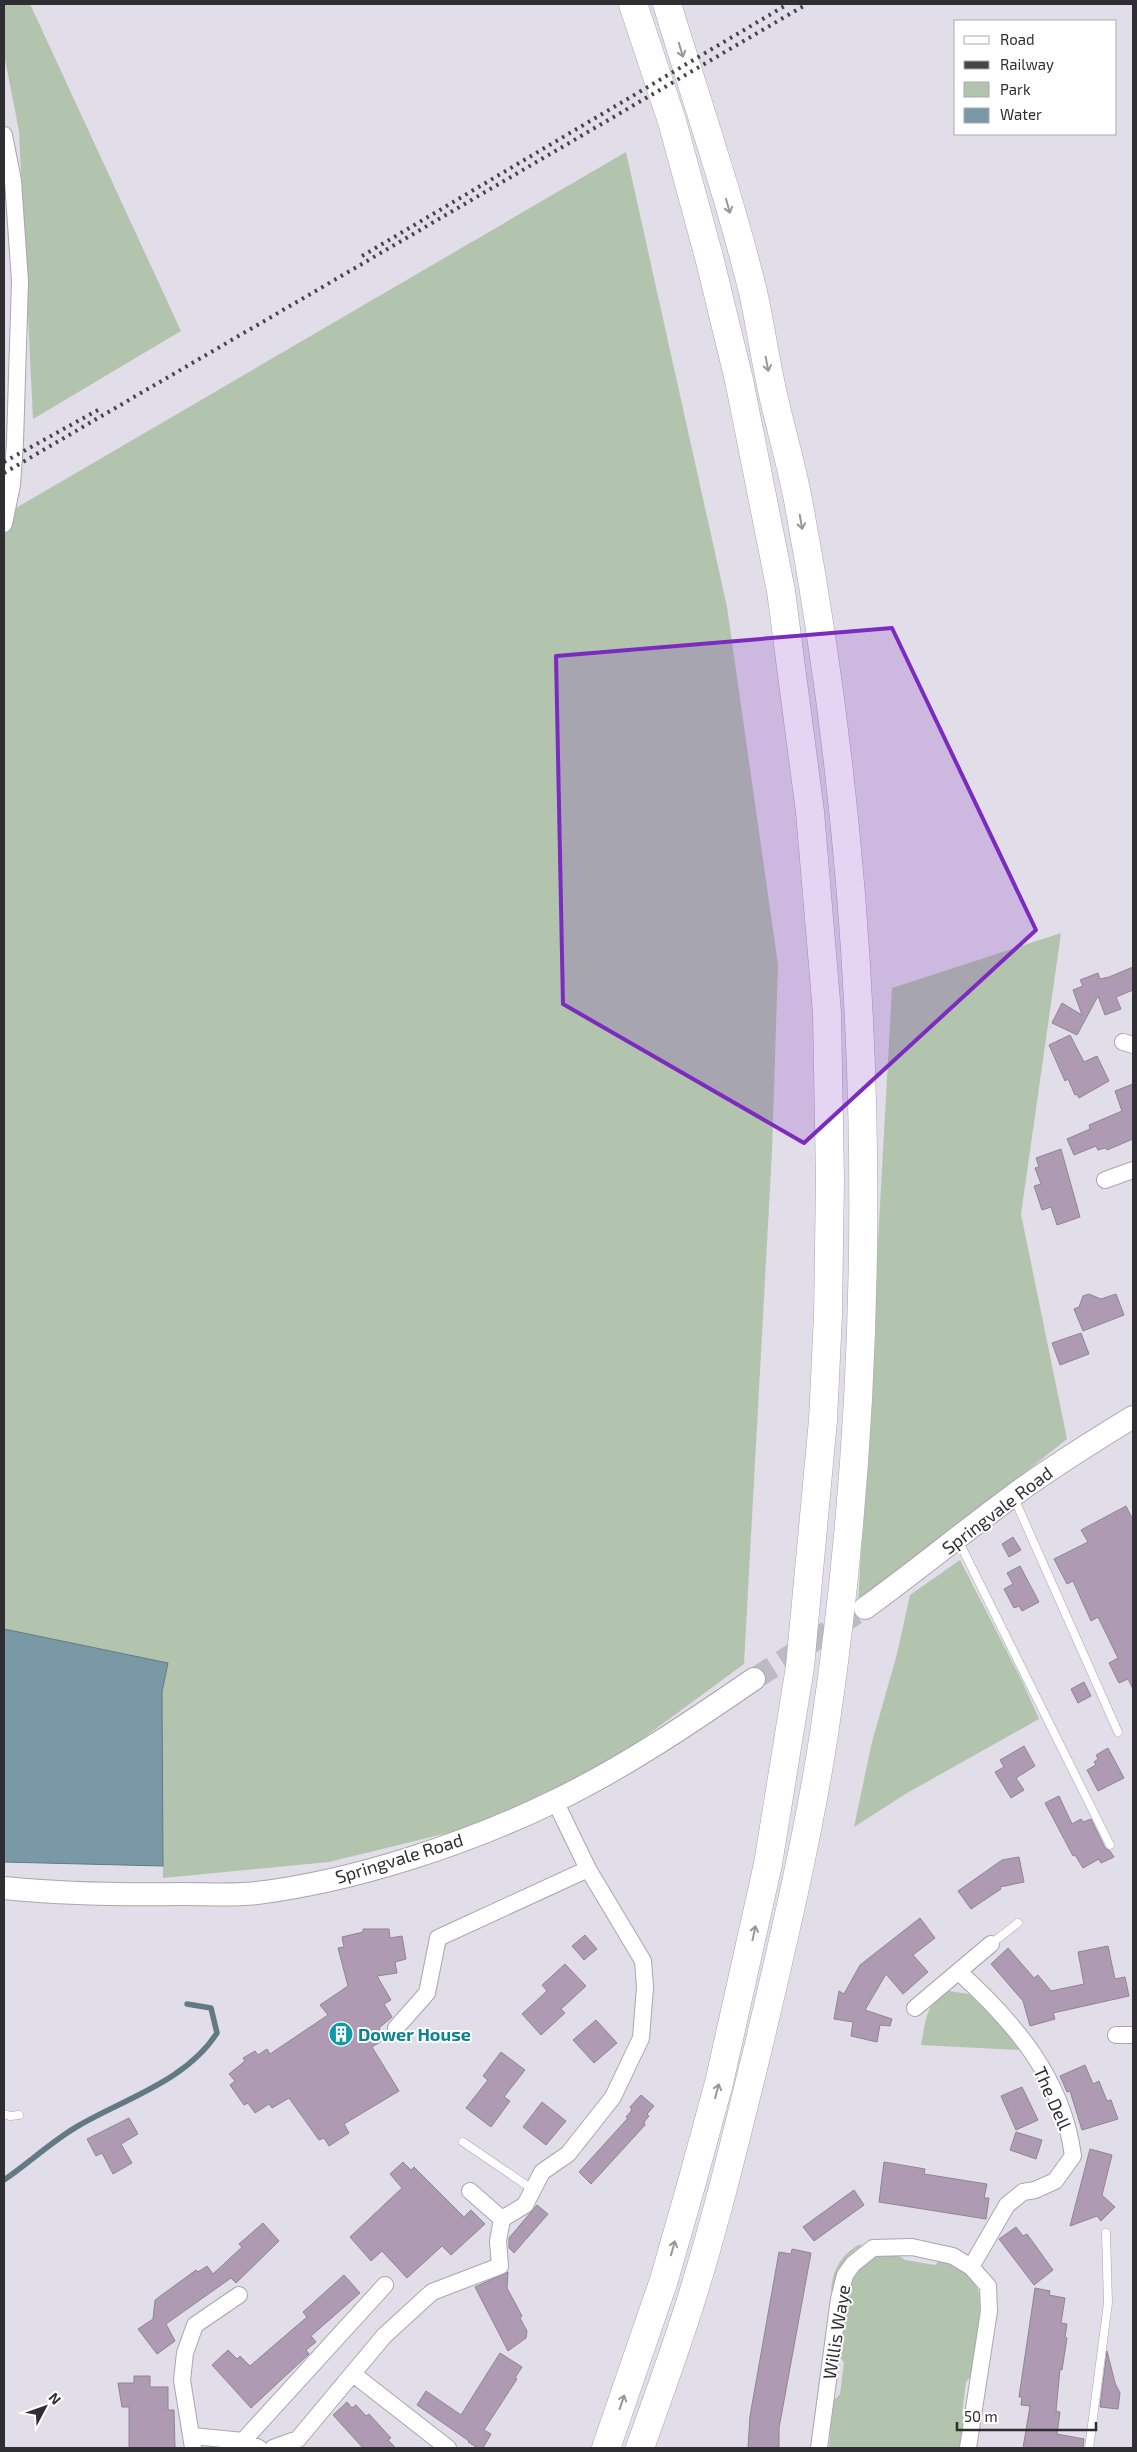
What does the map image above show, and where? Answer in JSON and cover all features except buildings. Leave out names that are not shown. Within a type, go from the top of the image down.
[{"type":"highway","points":[[606,2448],[664,2280],[697,2164],[746,1972],[768,1864],[800,1667],[823,1420],[828,1316],[830,1179],[827,1013],[810,812],[781,591],[739,380],[709,257],[672,121],[633,4]]},
{"type":"highway","points":[[640,2448],[692,2296],[728,2174],[793,1902],[824,1733],[848,1541],[858,1390],[863,1172],[858,1017],[845,831],[816,606],[796,493],[772,392],[752,291],[667,4]]},
{"type":"street","points":[[4,135],[13,181],[20,281],[15,442],[12,485],[4,524]]},
{"type":"street","points":[[1105,1180],[1133,1170]]},
{"type":"street","name":"Springvale Road","points":[[865,1608],[920,1569],[957,1538],[1013,1496],[1077,1451],[1133,1417]]},
{"type":"street","name":"Springvale Road","points":[[4,1888],[113,1895],[255,1893],[314,1883],[383,1865],[463,1840],[555,1801],[625,1763],[754,1679]]},
{"type":"street","points":[[273,2448],[298,2439],[384,2336],[432,2292],[500,2266],[498,2241],[502,2219],[525,2205],[542,2172],[568,2154],[613,2097],[641,2038],[645,1987],[643,1961],[588,1870],[555,1801]]},
{"type":"street","points":[[396,2028],[427,1992],[438,1938],[588,1870]]},
{"type":"street","points":[[915,2008],[991,1944]]},
{"type":"street","name":"The Dell","points":[[959,1972],[1016,2029],[1046,2075],[1066,2119],[1073,2156],[1055,2181],[1034,2190],[1023,2192],[1008,2204],[971,2266]]},
{"type":"street","points":[[1116,2034],[1133,2035]]},
{"type":"street","points":[[470,2191],[502,2219]]},
{"type":"street","name":"Willis Waye","points":[[819,2448],[839,2299],[845,2275],[853,2264],[873,2248],[912,2247],[953,2256],[971,2266],[988,2286],[989,2311],[968,2448]]},
{"type":"street","points":[[243,2441],[385,2285]]},
{"type":"street","points":[[239,2295],[195,2325],[185,2354],[182,2380],[193,2442],[243,2441],[259,2448]]},
{"type":"street","points":[[353,2374],[448,2448]]},
{"type":"lane","points":[[1013,1496],[1118,1732]]},
{"type":"lane","points":[[957,1538],[1110,1845]]},
{"type":"lane","points":[[991,1944],[1018,1923]]},
{"type":"lane","points":[[4,2114],[19,2115]]},
{"type":"lane","points":[[463,2142],[532,2189]]},
{"type":"lane","points":[[1089,2448],[1108,2303],[1106,2233]]},
{"type":"highlighted area","points":[[892,628],[1036,930],[804,1143],[563,1004],[556,656]]},
{"type":"green space","points":[[4,4],[30,4],[181,331],[33,419],[19,131],[4,54]]},
{"type":"green space","points":[[626,152],[727,607],[778,965],[772,1151],[744,1664],[635,1744],[559,1792],[472,1827],[329,1862],[163,1878],[162,1692],[168,1663],[4,1629],[4,515]]},
{"type":"green space","points":[[1061,933],[1021,1214],[1067,1439],[858,1605],[892,988]]},
{"type":"green space","points":[[960,1560],[1023,1683],[1039,1719],[907,1793],[854,1827],[872,1742],[897,1654],[910,1595]]},
{"type":"green space","points":[[949,1991],[969,1994],[1001,2025],[1019,2050],[921,2045],[931,2007],[935,2001]]},
{"type":"green space","points":[[860,2244],[861,2246],[842,2265],[833,2291],[831,2291],[839,2263],[853,2248]]},
{"type":"green space","points":[[896,2254],[905,2260],[935,2265],[941,2260],[946,2262],[966,2274],[977,2288],[980,2305],[978,2330],[971,2376],[966,2382],[962,2414],[966,2422],[961,2448],[829,2448],[833,2401],[840,2394],[844,2362],[839,2357],[846,2307],[853,2281],[857,2271],[870,2259]]},
{"type":"water","points":[[4,1629],[168,1663],[162,1692],[163,1866],[4,1862]]},
{"type":"waterway","points":[[4,2180],[68,2132],[154,2087],[189,2064],[204,2050],[217,2033],[211,2008],[187,2004]]},
{"type":"tunnel","points":[[754,1679],[865,1608]]},
{"type":"railway","points":[[362,256],[788,4]]},
{"type":"railway","points":[[4,473],[807,4]]},
{"type":"railway","points":[[4,462],[98,410]]},
{"type":"place","name":"Dower House","points":[[341,2034]]}]
